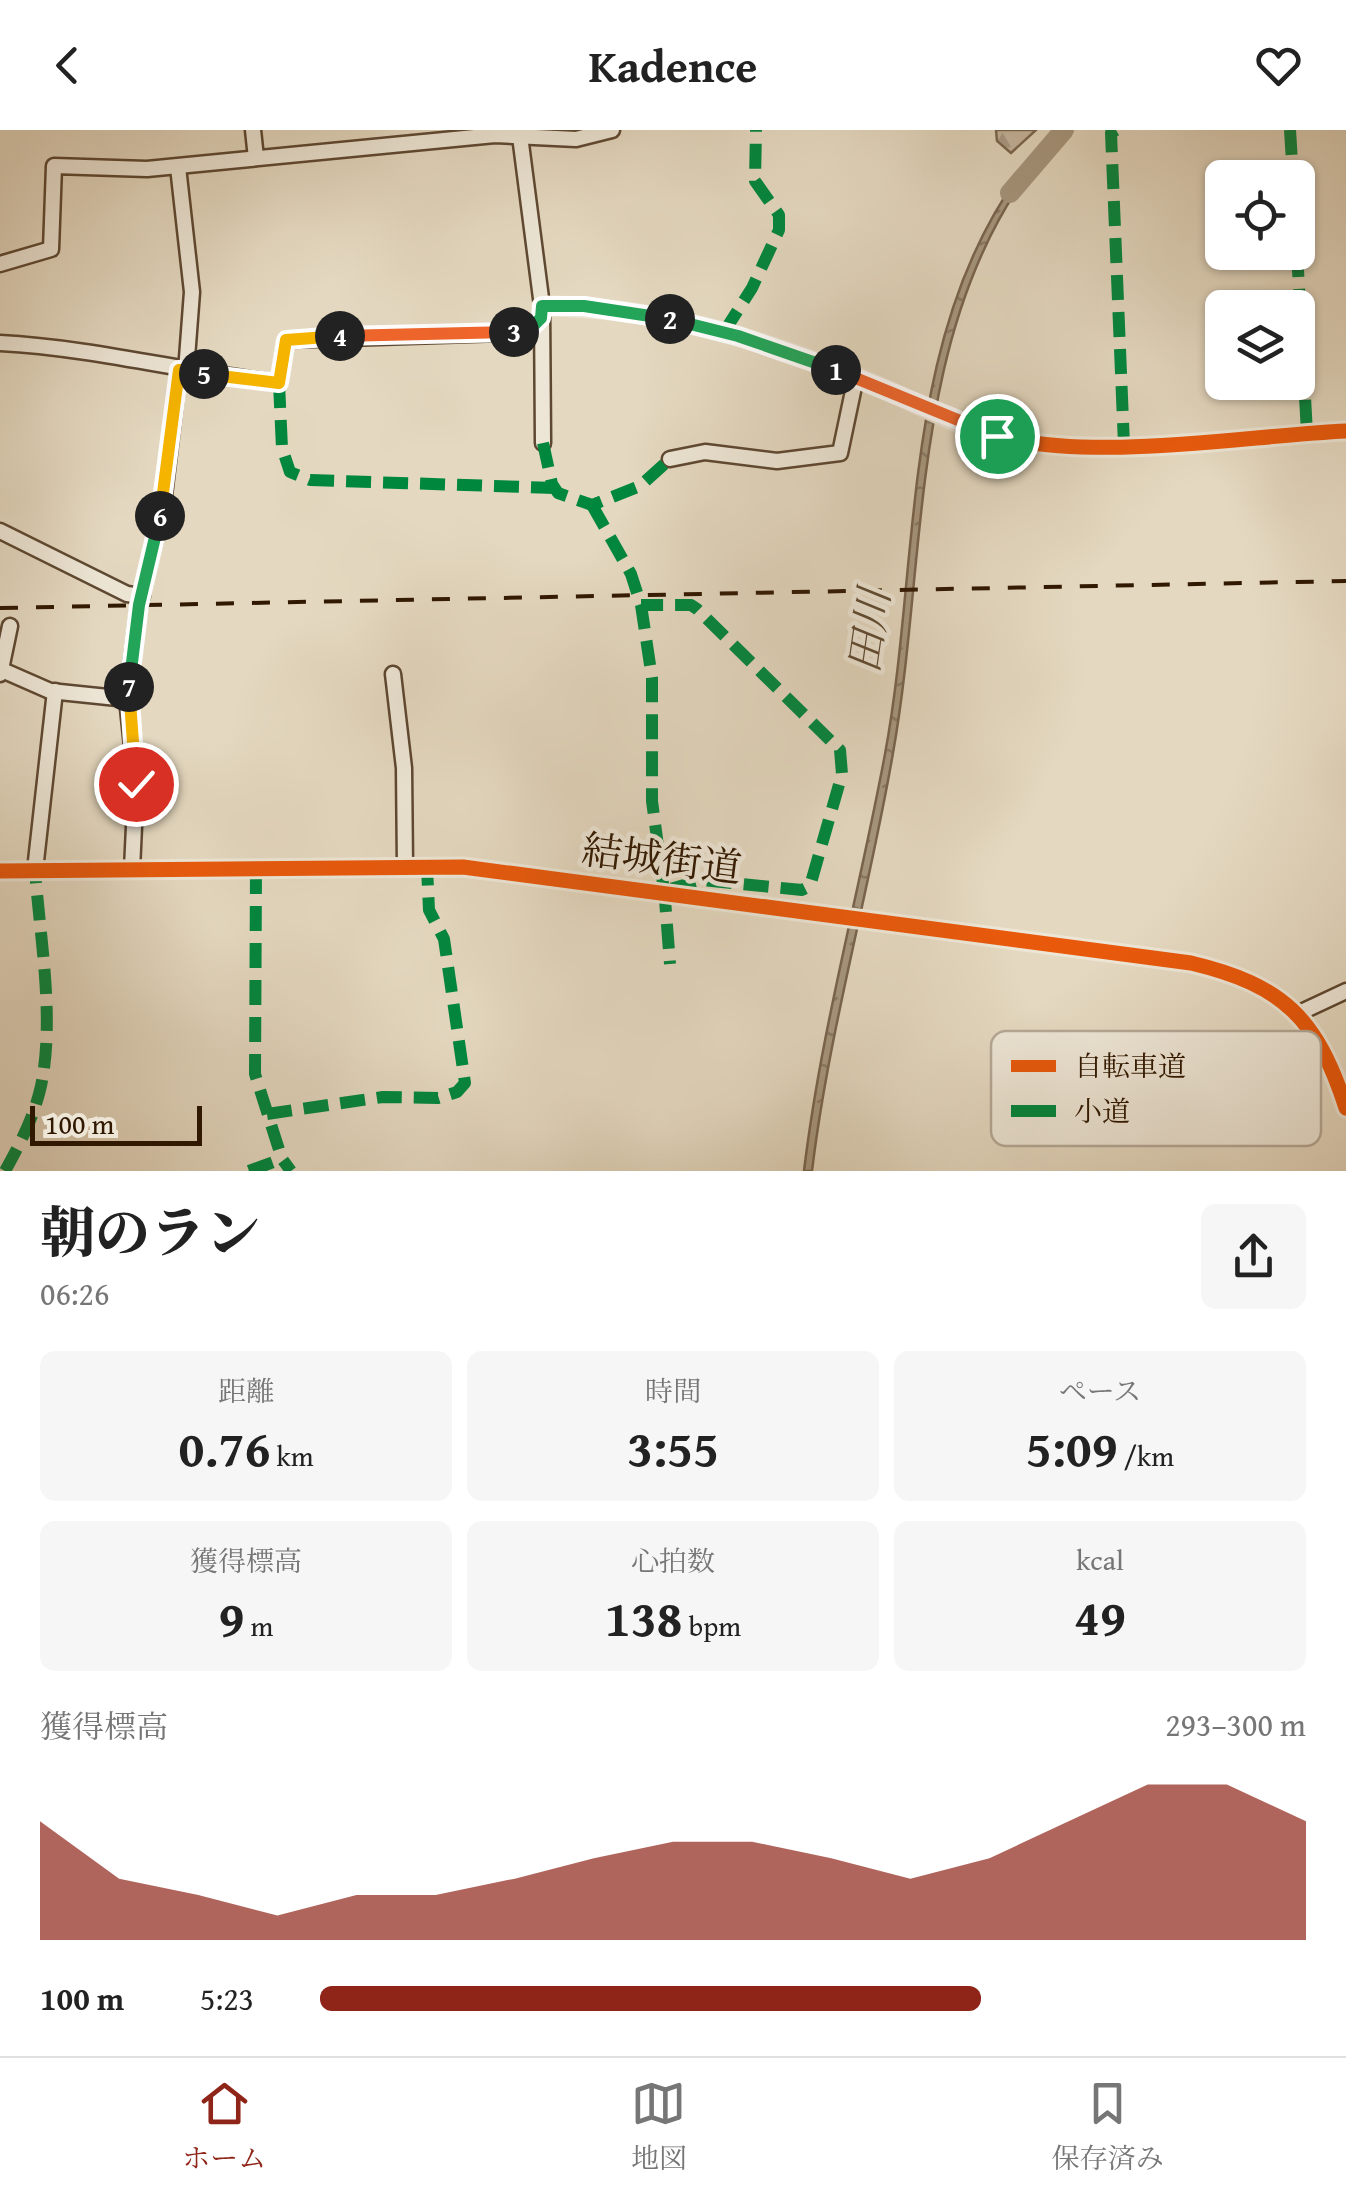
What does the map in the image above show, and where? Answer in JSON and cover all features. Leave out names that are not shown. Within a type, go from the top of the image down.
[{"type":"street","points":[[253,130],[256,158]]},
{"type":"street","points":[[0,264],[51,249],[54,166],[178,167],[495,132],[576,139],[612,130]]},
{"type":"street","points":[[520,136],[542,312],[543,443]]},
{"type":"street","points":[[132,869],[136,784],[127,698],[142,596],[163,504],[192,292],[178,167]]},
{"type":"street","points":[[0,342],[76,348],[182,370],[279,383],[286,340],[502,334],[529,330],[542,312]]},
{"type":"street","points":[[542,312],[630,312],[707,328],[856,377],[955,420],[1029,442],[1124,445],[1346,431]]},
{"type":"street","points":[[670,460],[706,452],[777,461],[840,453],[856,377]]},
{"type":"street","points":[[0,531],[127,594],[142,596]]},
{"type":"street","points":[[10,626],[1,672],[55,692],[127,698]]},
{"type":"street","points":[[393,674],[404,768],[406,867]]},
{"type":"street","points":[[35,870],[55,692]]},
{"type":"street","name":"結城街道","points":[[0,871],[463,867],[884,919],[1191,963],[1251,980],[1299,1013]]},
{"type":"street","points":[[1310,1031],[1299,1013],[1346,991]]},
{"type":"street","points":[[1321,1048],[1346,1108]]},
{"type":"green space","points":[[996,130],[1036,130],[1011,153],[997,141]]},
{"type":"water","points":[[1023,170],[1027,175],[989,239],[961,308],[942,380],[928,454],[893,753],[828,1066],[812,1171],[804,1171],[830,1014],[885,754],[921,452],[934,377],[954,304],[983,235]]},
{"type":"waterway","name":"田川","points":[[1010,193],[1064,130]]},
{"type":"railway","points":[[0,608],[1346,581]]},
{"type":"marked path","points":[[724,332],[752,288],[779,230],[779,215],[755,181],[756,130]]},
{"type":"marked path","points":[[1116,130],[1111,133],[1124,445]]},
{"type":"marked path","points":[[1290,130],[1292,160]]},
{"type":"marked path","points":[[1298,270],[1307,433]]},
{"type":"marked path","points":[[279,383],[282,448],[290,472],[310,480],[555,488]]},
{"type":"marked path","points":[[543,443],[552,484],[558,493],[592,505],[640,486],[670,459]]},
{"type":"marked path","points":[[592,505],[631,574],[641,605],[652,678],[652,801],[664,891],[701,880],[802,890],[810,886],[842,774],[840,750],[697,609],[691,605],[641,605]]},
{"type":"marked path","points":[[267,1114],[383,1097],[438,1098],[457,1092],[465,1083],[444,939],[429,910],[427,867]]},
{"type":"marked path","points":[[256,869],[255,1074],[282,1159],[291,1171]]},
{"type":"marked path","points":[[5,1171],[35,1109],[45,1060],[47,1006],[35,870]]},
{"type":"marked path","points":[[664,887],[670,964]]},
{"type":"marked path","points":[[249,1171],[282,1159]]},
{"type":"cycle path","points":[[542,306],[623,312],[703,327],[858,378],[980,431],[1037,443],[1125,447],[1346,431]]},
{"type":"cycle path","points":[[0,871],[463,867],[1191,963],[1250,982],[1273,995],[1310,1031]]},
{"type":"cycle path","points":[[1321,1048],[1346,1108]]},
{"type":"route","points":[[136,784],[127,698],[139,605],[163,504],[179,370],[279,383],[286,340],[502,334],[529,330],[541,318],[542,306],[584,306],[645,314],[738,336],[856,377],[997,436]]}]
